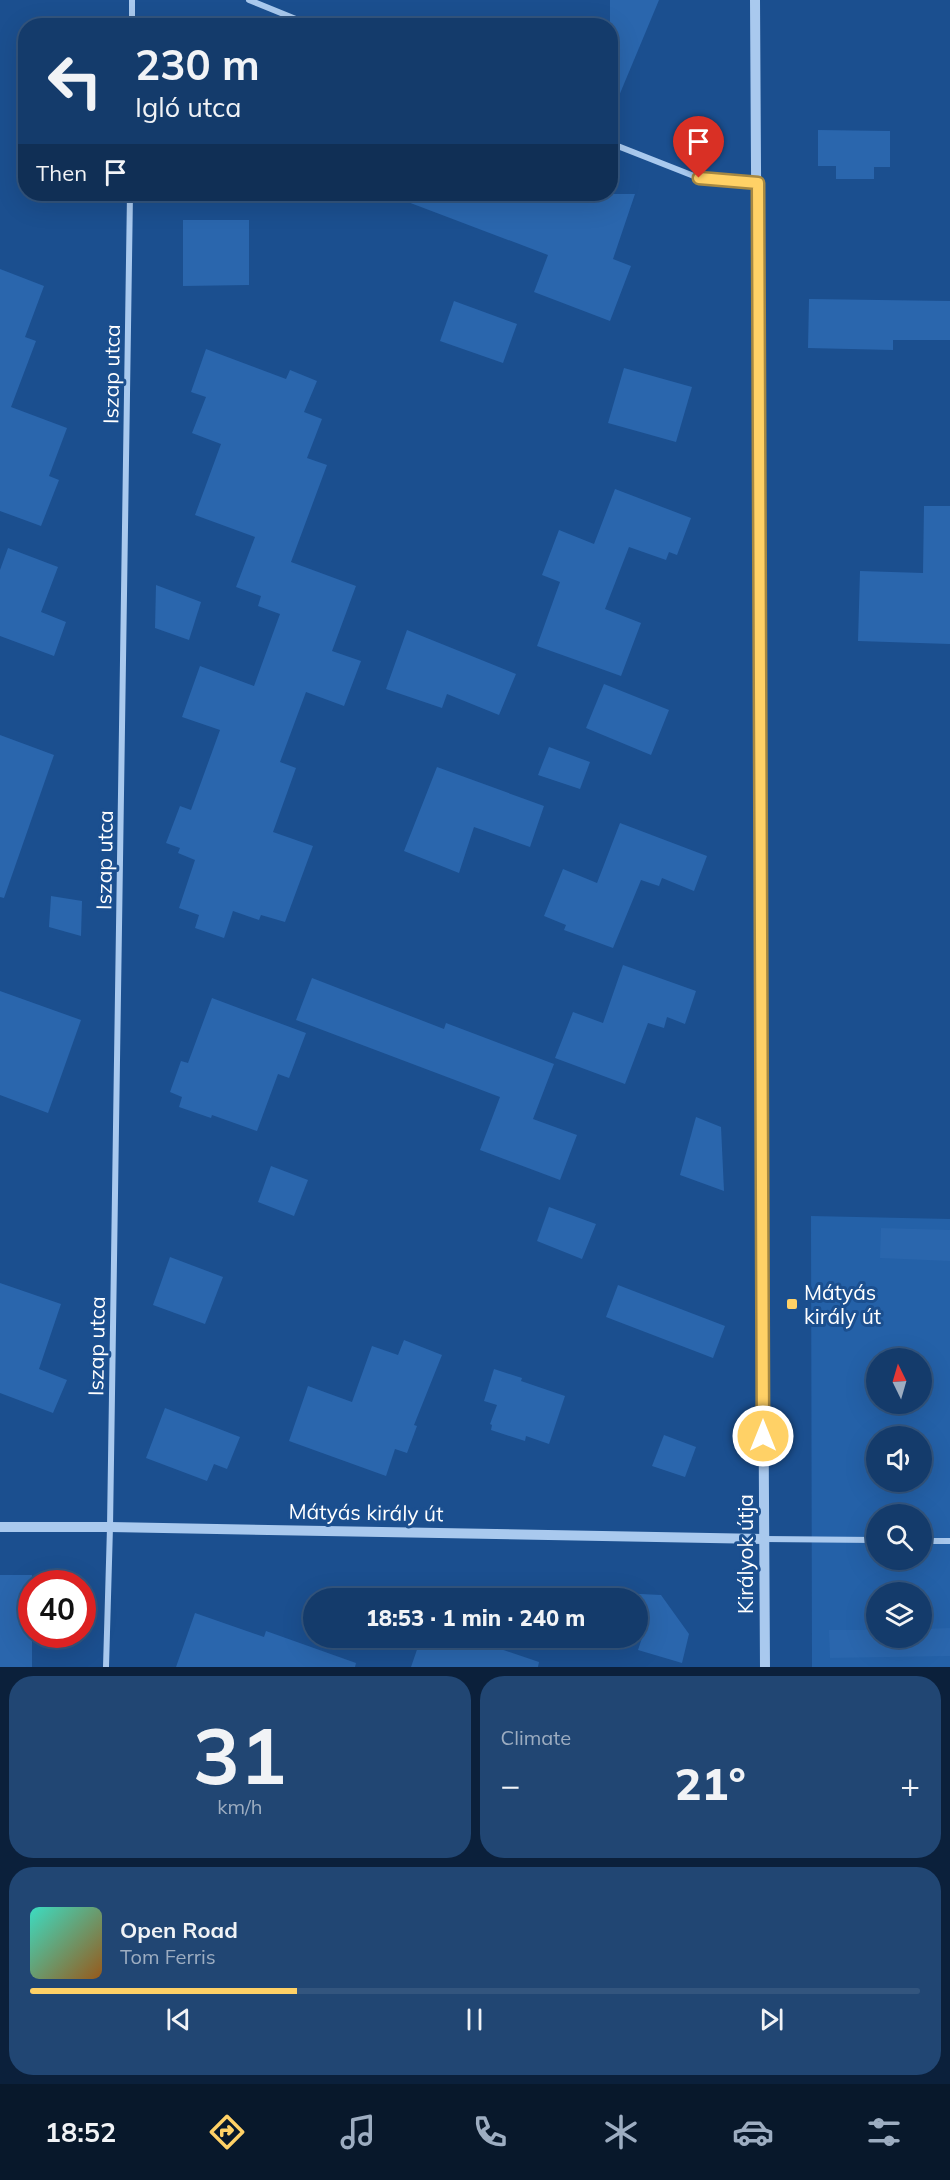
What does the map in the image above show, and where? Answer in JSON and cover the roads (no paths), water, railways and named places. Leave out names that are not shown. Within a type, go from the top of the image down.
[{"type":"street","points":[[132,0],[132,18]]},
{"type":"street","points":[[249,0],[293,18]]},
{"type":"street","name":"Királyok útja","points":[[755,0],[758,183],[765,1667]]},
{"type":"street","points":[[618,146],[699,178],[758,183]]},
{"type":"street","name":"Iszap utca","points":[[106,1667],[111,1527],[129,201]]},
{"type":"street","name":"Mátyás király út","points":[[0,1527],[866,1540]]},
{"type":"street","points":[[932,1541],[950,1541]]},
{"type":"place","name":"Mátyás király út","points":[[792,1304]]}]
